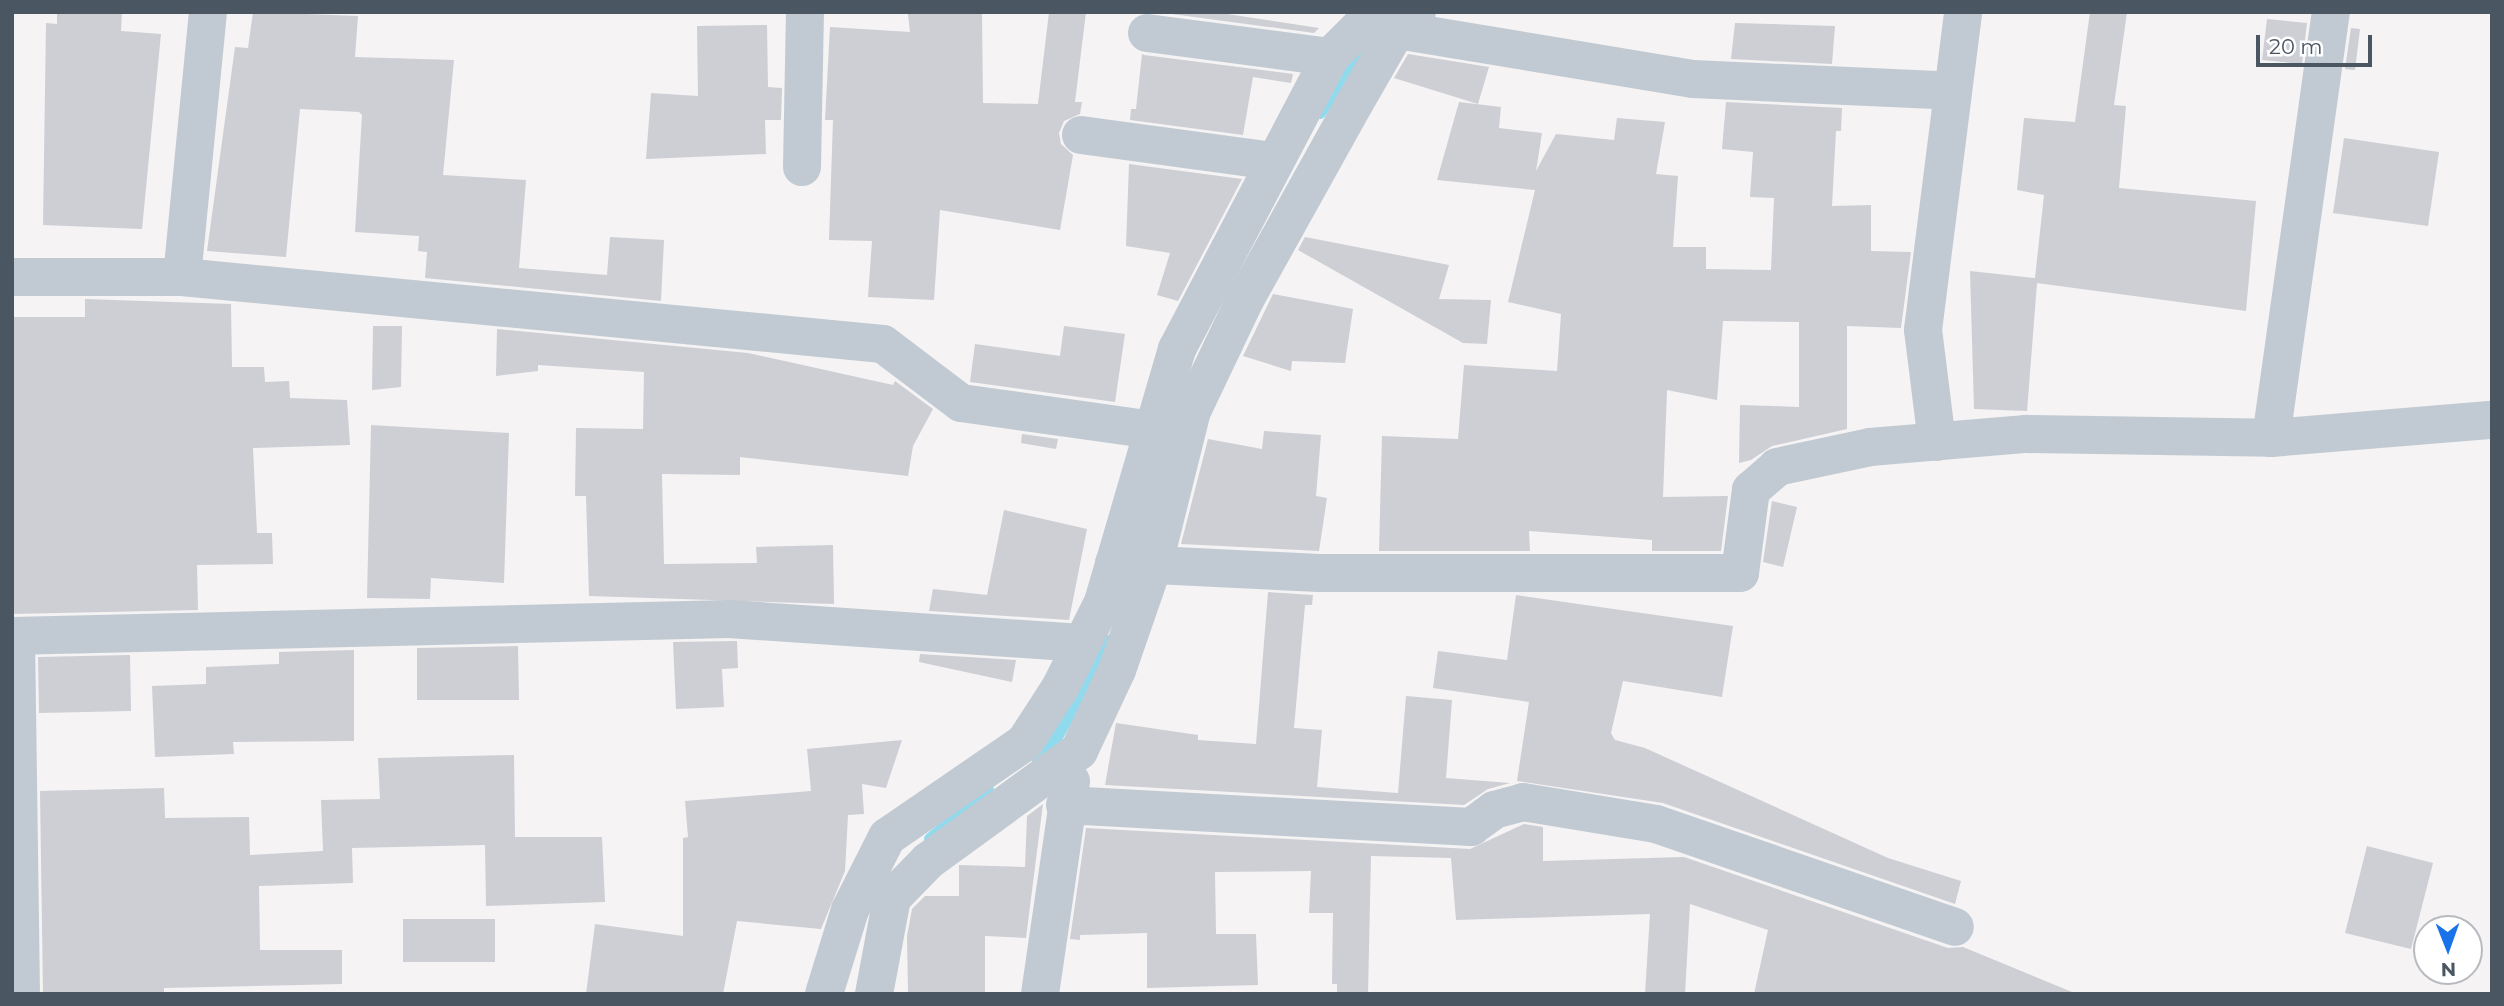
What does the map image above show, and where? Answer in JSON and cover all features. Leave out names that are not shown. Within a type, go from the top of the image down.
[{"type":"street","points":[[182,277],[208,12]]},
{"type":"street","points":[[802,167],[805,12]]},
{"type":"street","points":[[1937,442],[1923,330],[1963,12]]},
{"type":"street","points":[[2271,438],[2331,12]]},
{"type":"street","points":[[1040,994],[1065,805],[1079,751],[1117,670],[1153,430],[1177,349],[1270,167],[1331,57],[1388,20],[1693,79],[1953,92]]},
{"type":"street","points":[[824,994],[850,910],[887,837],[1026,742],[1083,643],[1103,602],[1133,564],[1192,411],[1246,298],[1353,104],[1388,20]]},
{"type":"street","points":[[1147,33],[1331,57]]},
{"type":"street","points":[[1311,92],[1353,104]]},
{"type":"street","points":[[1081,135],[1270,167],[1312,179]]},
{"type":"street","points":[[12,277],[182,277],[883,344],[961,403],[1153,430]]},
{"type":"street","points":[[1133,564],[1319,573],[1740,573],[1751,489],[1777,467],[1870,447],[2026,434],[2271,438],[2492,420]]},
{"type":"street","points":[[21,994],[14,636],[729,619],[1083,643]]},
{"type":"street","points":[[874,994],[892,898],[928,861],[1079,751]]},
{"type":"street","points":[[1065,805],[1471,827],[1494,810],[1523,802],[1656,824],[1955,927]]},
{"type":"building","points":[[57,12],[122,12],[121,31],[161,34],[142,229],[43,225],[46,23],[57,24]]},
{"type":"building","points":[[253,12],[358,16],[355,57],[454,60],[443,175],[526,180],[519,268],[607,275],[610,237],[664,240],[661,301],[425,278],[427,252],[418,251],[419,236],[355,232],[362,115],[359,112],[300,109],[286,257],[207,251],[235,47],[248,48]]},
{"type":"building","points":[[1049,12],[1086,12],[1075,102],[1082,102],[1080,114],[1064,121],[1059,133],[1061,144],[1073,155],[1060,230],[940,210],[934,300],[868,297],[872,241],[829,240],[833,120],[825,120],[830,27],[910,32],[908,14],[982,13],[983,103],[1038,104]]},
{"type":"building","points":[[1157,12],[1214,12],[1319,28],[1314,33]]},
{"type":"building","points":[[2090,12],[2127,12],[2114,105],[2126,106],[2119,188],[2256,201],[2246,311],[2037,283],[2027,411],[1974,409],[1970,271],[2035,278],[2044,195],[2017,190],[2024,118],[2075,122]]},
{"type":"building","points":[[2267,19],[2307,23],[2302,64],[2262,60]]},
{"type":"building","points":[[1735,23],[1835,26],[1832,64],[1731,59]]},
{"type":"building","points":[[767,25],[768,87],[782,88],[781,120],[765,120],[766,154],[646,159],[651,93],[698,96],[697,26]]},
{"type":"building","points":[[2351,28],[2360,29],[2355,70],[2345,69]]},
{"type":"building","points":[[1142,54],[1293,74],[1291,83],[1253,77],[1243,135],[1130,120],[1131,109],[1136,109]]},
{"type":"building","points":[[1408,54],[1489,67],[1478,104],[1394,78]]},
{"type":"building","points":[[1459,102],[1501,107],[1499,128],[1542,133],[1536,171],[1556,134],[1614,140],[1617,118],[1665,122],[1656,174],[1678,176],[1673,247],[1706,247],[1706,269],[1771,270],[1774,198],[1750,197],[1753,152],[1722,149],[1726,102],[1842,108],[1841,131],[1836,131],[1832,206],[1871,205],[1871,251],[1911,252],[1901,328],[1847,326],[1847,429],[1772,446],[1751,460],[1739,463],[1740,405],[1799,407],[1799,322],[1723,321],[1717,400],[1667,390],[1663,497],[1728,496],[1721,551],[1652,551],[1652,540],[1529,531],[1530,551],[1379,551],[1382,436],[1458,439],[1464,365],[1557,371],[1561,314],[1508,302],[1535,190],[1437,180]]},
{"type":"building","points":[[2344,138],[2439,152],[2428,226],[2333,213]]},
{"type":"building","points":[[1129,164],[1242,179],[1178,301],[1157,295],[1170,253],[1126,246]]},
{"type":"building","points":[[1305,237],[1449,265],[1439,299],[1491,300],[1487,344],[1463,343],[1298,250]]},
{"type":"building","points":[[1273,294],[1353,309],[1345,363],[1292,361],[1291,371],[1243,356]]},
{"type":"building","points":[[85,299],[231,304],[232,367],[264,367],[265,382],[289,381],[290,398],[347,400],[350,445],[253,448],[257,533],[272,533],[273,564],[197,565],[198,610],[12,614],[12,317],[85,317]]},
{"type":"building","points":[[373,326],[402,326],[401,387],[372,390]]},
{"type":"building","points":[[1064,326],[1125,334],[1115,402],[970,382],[975,344],[1060,356]]},
{"type":"building","points":[[497,329],[748,353],[893,385],[895,381],[933,409],[913,446],[908,476],[740,457],[740,475],[662,474],[664,564],[757,563],[756,547],[833,545],[834,604],[589,596],[586,496],[575,496],[576,428],[643,429],[644,372],[538,365],[538,371],[496,376]]},
{"type":"building","points":[[371,425],[509,433],[504,583],[431,578],[430,599],[367,598]]},
{"type":"building","points":[[1264,431],[1321,435],[1316,496],[1327,498],[1319,551],[1181,544],[1208,439],[1262,449]]},
{"type":"building","points":[[1022,434],[1058,439],[1056,449],[1021,443]]},
{"type":"building","points":[[1772,501],[1797,507],[1783,567],[1763,562]]},
{"type":"building","points":[[1004,510],[1087,529],[1069,620],[929,611],[933,589],[987,595]]},
{"type":"building","points":[[1268,592],[1313,595],[1312,605],[1305,605],[1294,728],[1322,730],[1317,787],[1398,793],[1406,696],[1452,700],[1446,778],[1510,783],[1488,789],[1464,805],[1105,785],[1116,723],[1198,735],[1198,740],[1256,744]]},
{"type":"building","points":[[1516,595],[1733,626],[1722,697],[1623,681],[1611,733],[1615,740],[1645,748],[1888,858],[1961,881],[1955,904],[1663,803],[1517,781],[1529,702],[1433,688],[1438,651],[1507,660]]},
{"type":"building","points":[[737,641],[738,668],[722,669],[724,707],[676,709],[673,642]]},
{"type":"building","points":[[518,646],[519,700],[417,700],[417,648]]},
{"type":"building","points":[[354,650],[354,741],[233,742],[234,754],[155,757],[152,686],[206,684],[206,667],[279,664],[279,652]]},
{"type":"building","points":[[920,654],[1016,660],[1012,682],[919,662]]},
{"type":"building","points":[[130,655],[131,711],[39,713],[38,657]]},
{"type":"building","points":[[902,740],[886,788],[862,784],[864,814],[848,815],[845,871],[821,929],[737,921],[723,994],[586,994],[595,924],[683,936],[683,838],[688,837],[685,801],[811,791],[807,749]]},
{"type":"building","points":[[514,755],[515,837],[602,837],[605,902],[486,906],[485,845],[352,848],[353,883],[259,886],[260,950],[342,950],[342,984],[164,988],[164,994],[43,994],[40,791],[164,788],[165,818],[249,817],[250,855],[323,851],[321,800],[380,799],[378,758]]},
{"type":"building","points":[[1043,804],[1026,938],[985,936],[985,994],[908,994],[907,936],[912,909],[925,896],[959,896],[959,865],[1025,867],[1027,816]]},
{"type":"building","points":[[1524,824],[1543,827],[1543,861],[1684,857],[1948,948],[1963,947],[2077,994],[1754,994],[1768,930],[1690,904],[1685,994],[1645,994],[1650,914],[1456,920],[1451,858],[1371,856],[1368,994],[1337,994],[1337,984],[1332,984],[1333,913],[1309,913],[1311,871],[1215,872],[1216,934],[1256,934],[1258,985],[1147,988],[1147,933],[1080,935],[1080,940],[1070,939],[1086,828],[1470,849]]},
{"type":"building","points":[[2367,846],[2433,863],[2420,915],[2413,915],[2411,949],[2345,933]]},
{"type":"building","points":[[403,919],[495,919],[495,962],[403,962]]},
{"type":"waterway","points":[[1320,113],[1361,56]]},
{"type":"waterway","points":[[1033,755],[1057,737],[1110,641]]},
{"type":"waterway","points":[[930,839],[988,790]]}]
